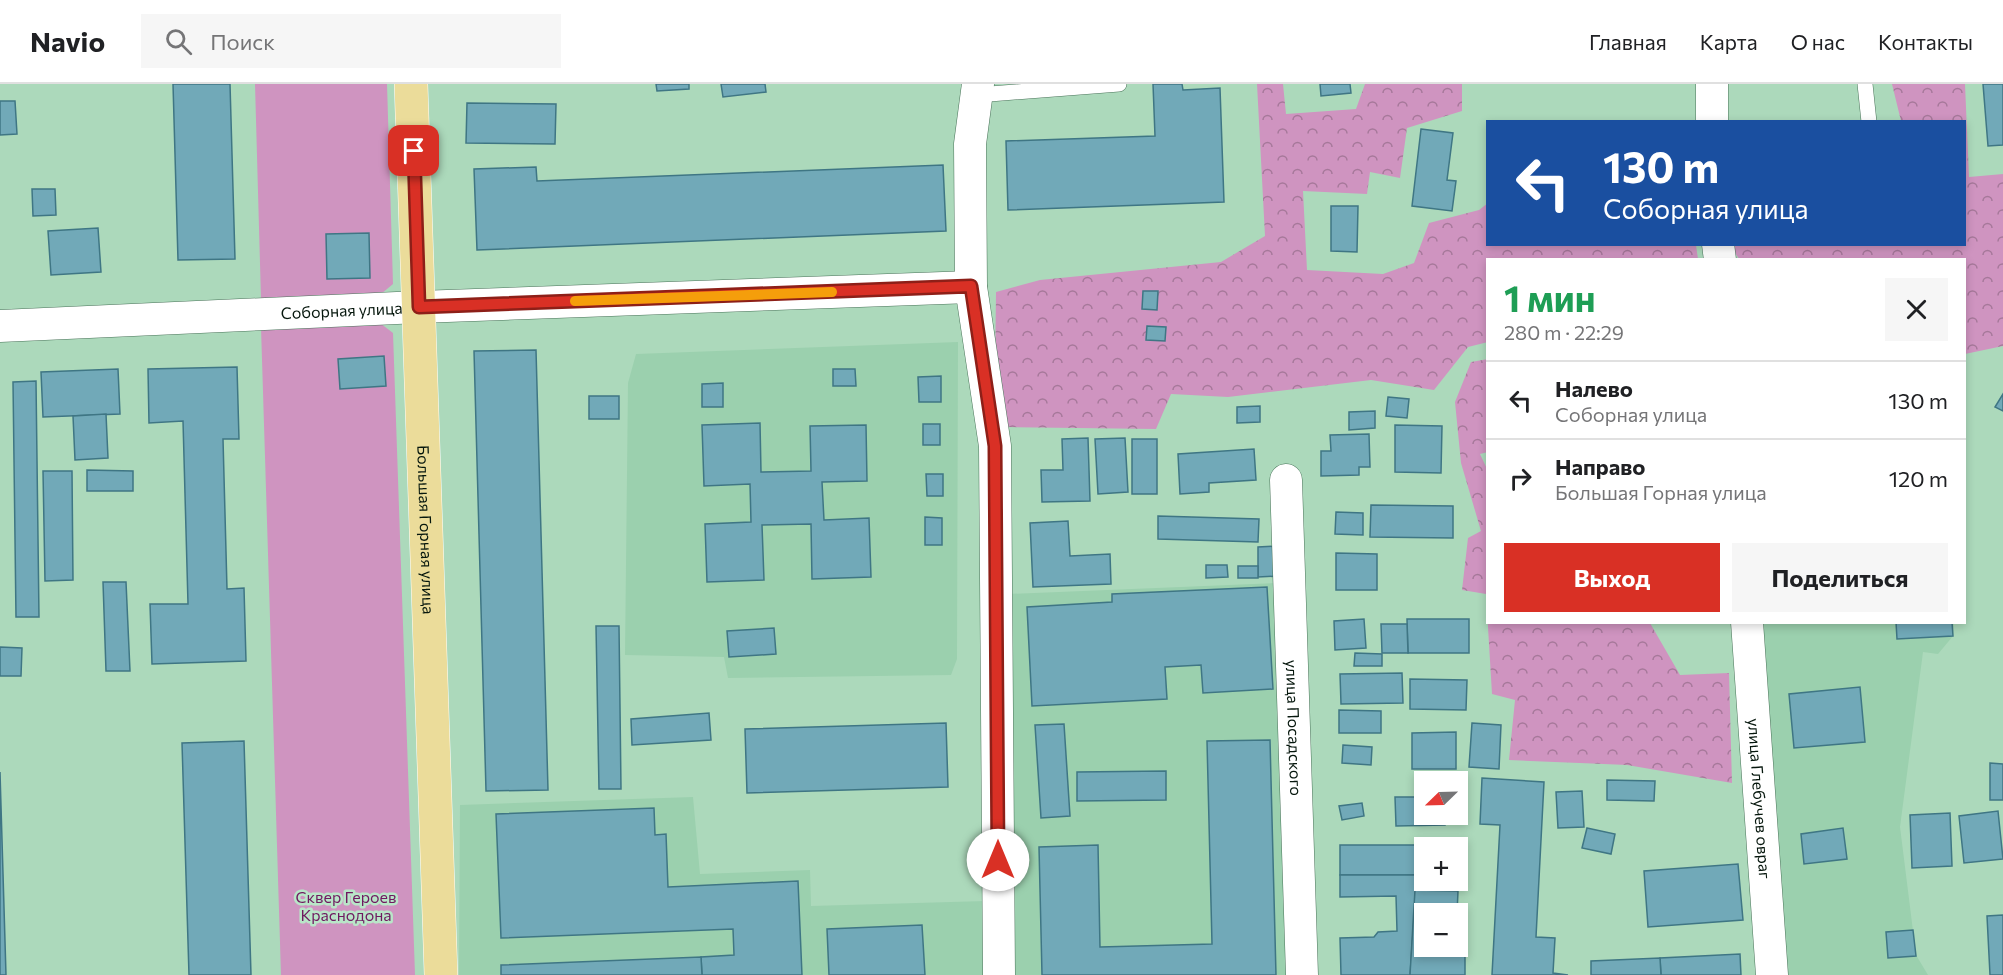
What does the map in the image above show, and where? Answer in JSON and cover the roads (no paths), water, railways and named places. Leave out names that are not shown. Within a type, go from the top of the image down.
[{"type":"main road","name":"Большая Горная улица","points":[[411,84],[441,975]]},
{"type":"street","points":[[1712,84],[1712,120]]},
{"type":"street","points":[[978,90],[970,144],[971,286],[995,446],[999,975]]},
{"type":"street","name":"Соборная улица","points":[[0,326],[971,286]]},
{"type":"street","name":"улица Посадского","points":[[1287,480],[1302,975]]},
{"type":"street","name":"улица Глебучев овраг","points":[[1747,624],[1772,975]]},
{"type":"lane","points":[[978,90],[1119,84]]},
{"type":"lane","points":[[1865,84],[1869,120]]},
{"type":"park label","name":"Сквер Героев Краснодона","points":[[346,906]]}]
